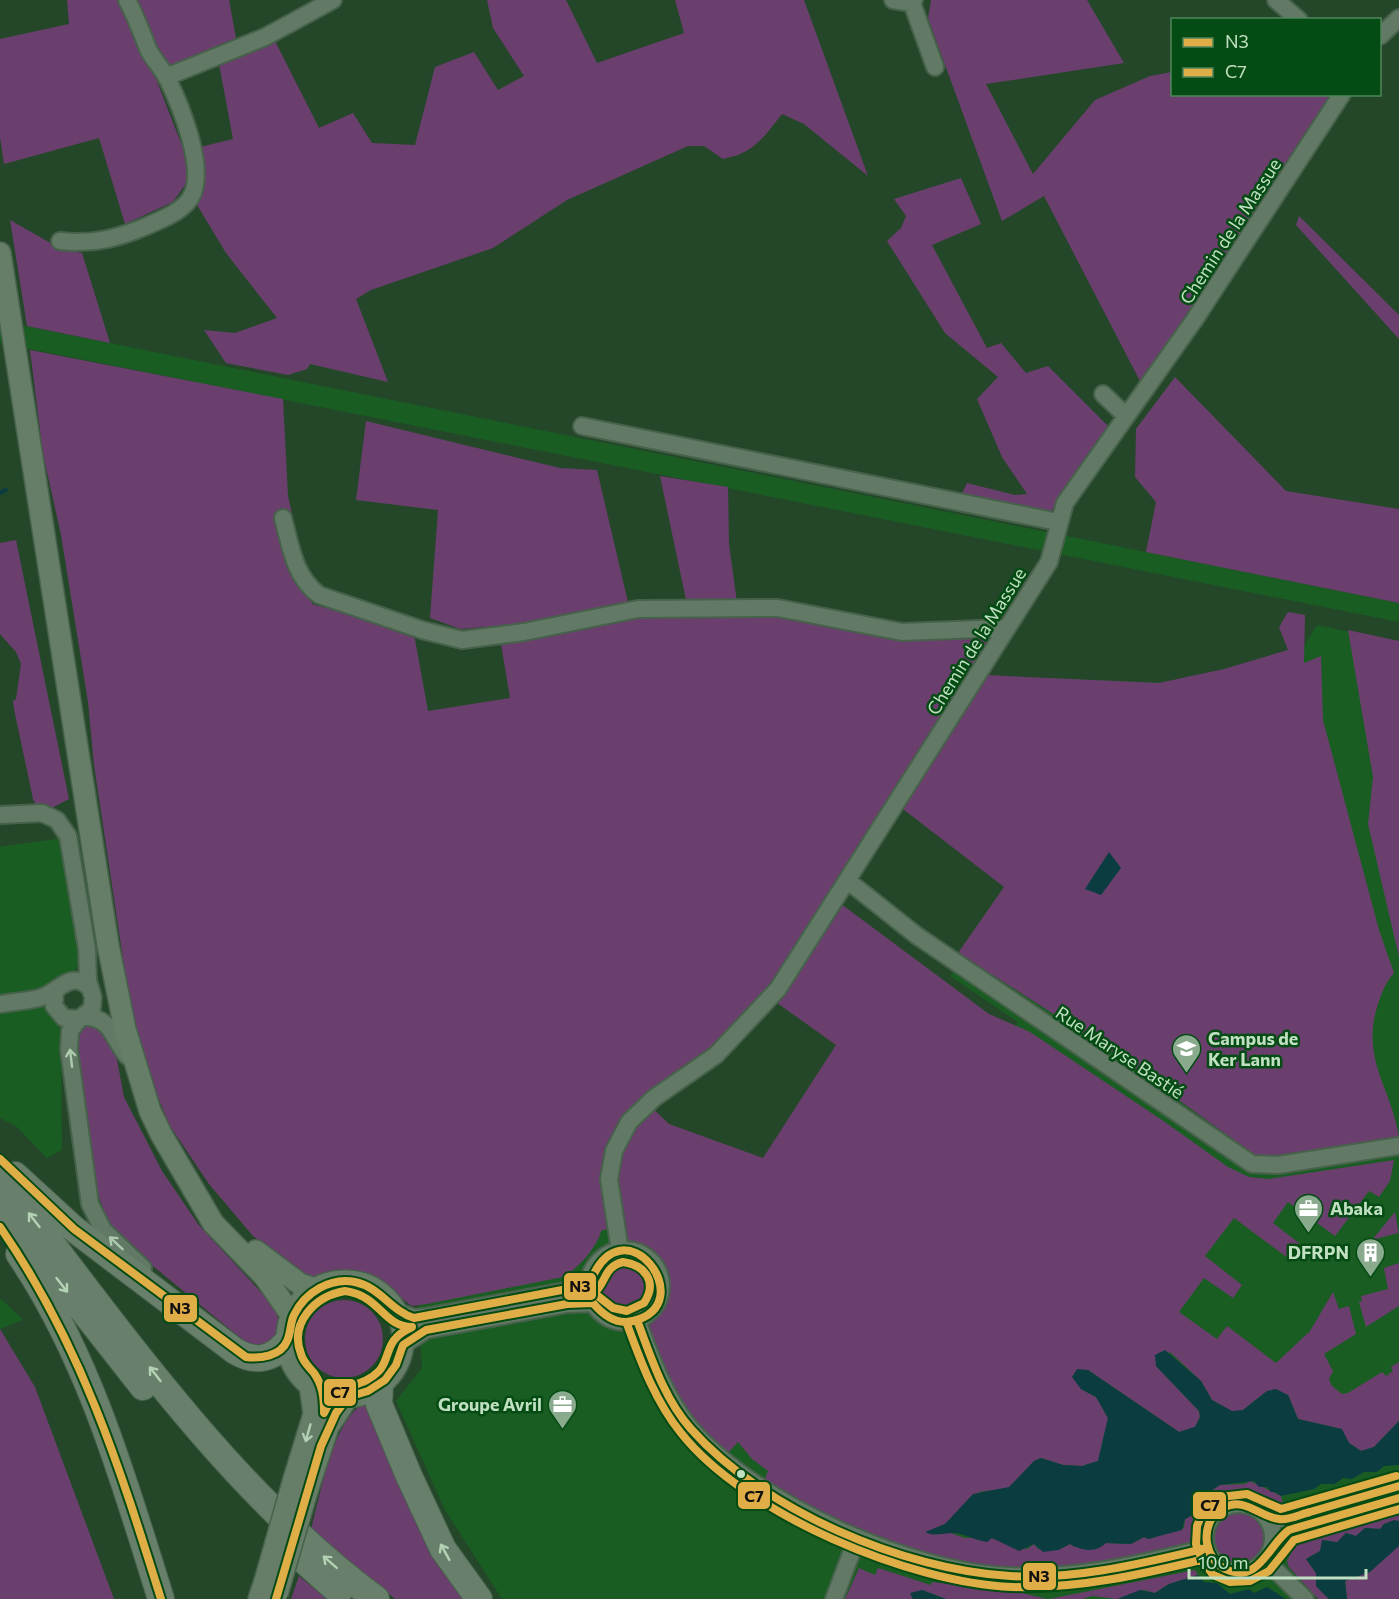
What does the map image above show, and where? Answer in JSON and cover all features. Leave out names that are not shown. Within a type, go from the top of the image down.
[{"type":"highway","points":[[0,1159],[74,1229],[246,1357],[259,1359],[276,1352],[287,1342]]},
{"type":"highway","points":[[0,1176],[166,1388],[223,1454],[314,1548],[376,1599]]},
{"type":"highway","points":[[0,1205],[104,1340],[211,1468],[307,1566],[347,1599]]},
{"type":"highway","points":[[0,1227],[44,1294],[81,1369],[136,1519],[161,1599]]},
{"type":"highway","points":[[380,1385],[378,1404],[409,1476],[443,1549],[479,1599]]},
{"type":"main road","points":[[0,254],[108,945],[118,1000],[134,1063],[150,1111],[190,1182],[199,1204],[213,1223],[265,1277],[292,1316]]},
{"type":"main road","points":[[190,1182],[252,1247],[282,1273],[308,1288],[315,1289]]},
{"type":"main road","points":[[337,1281],[360,1283],[381,1293],[396,1311],[403,1334],[403,1345],[396,1368],[371,1391],[348,1397],[322,1392],[310,1385],[294,1366],[287,1342],[292,1316],[305,1296],[315,1289],[337,1281]]},
{"type":"main road","points":[[269,1593],[301,1485],[314,1414],[310,1385]]},
{"type":"main road","points":[[301,1485],[328,1427],[348,1397]]},
{"type":"street","points":[[60,241],[90,243],[118,237],[171,214],[191,196],[195,179],[191,140],[166,77],[154,59],[127,0]]},
{"type":"street","points":[[166,77],[265,37],[333,0]]},
{"type":"street","points":[[893,0],[913,2],[935,67]]},
{"type":"street","points":[[1276,0],[1297,18]]},
{"type":"street","points":[[1381,35],[1399,18]]},
{"type":"street","name":"Chemin de la Massue","points":[[620,1251],[609,1179],[614,1151],[629,1122],[654,1098],[698,1070],[745,1026],[777,989],[848,881],[1049,562],[1065,503],[1195,319],[1341,96]]},
{"type":"street","points":[[1103,394],[1126,416]]},
{"type":"street","points":[[582,426],[1058,522]]},
{"type":"street","points":[[283,518],[295,565],[305,585],[319,595],[422,630],[462,640],[524,632],[638,609],[778,608],[902,632],[1006,628]]},
{"type":"street","points":[[0,815],[42,813],[57,820],[64,828],[72,848],[89,987],[93,1003],[70,1031],[69,1050],[93,1213],[111,1239],[202,1318],[221,1339]]},
{"type":"street","name":"Rue Maryse Bastié","points":[[848,881],[916,935],[1252,1164],[1278,1165],[1399,1146]]},
{"type":"street","points":[[87,962],[73,980],[61,984],[55,998],[64,1018],[95,1018],[110,1027],[124,1053],[134,1063]]},
{"type":"street","points":[[73,980],[89,987]]},
{"type":"street","points":[[0,1004],[55,998]]},
{"type":"street","points":[[620,1251],[636,1252],[650,1260],[660,1282],[656,1305],[637,1320],[622,1322],[609,1318],[593,1303],[590,1283],[593,1270],[601,1260],[620,1251]]},
{"type":"street","points":[[396,1311],[414,1318],[425,1317],[564,1291],[590,1283]]},
{"type":"street","points":[[403,1345],[426,1330],[567,1304],[593,1303]]},
{"type":"street","points":[[637,1320],[674,1405],[711,1449],[776,1495],[820,1521],[857,1538],[920,1561],[963,1571],[1009,1576],[1110,1571],[1207,1548]]},
{"type":"street","points":[[1399,1486],[1288,1519],[1266,1517],[1246,1505],[1223,1508],[1208,1525],[1207,1548],[1217,1564],[1233,1572],[1251,1570],[1265,1560],[1273,1545],[1289,1530],[1399,1498]]},
{"type":"street","points":[[1266,1517],[1272,1530],[1273,1545]]},
{"type":"street","points":[[834,1599],[857,1538]]},
{"type":"street","points":[[1265,1560],[1305,1599]]},
{"type":"shaded area","points":[[67,0],[229,0],[236,38],[155,76],[184,151],[233,139],[219,64],[274,39],[319,128],[353,113],[372,143],[415,145],[435,67],[474,52],[498,90],[524,76],[493,28],[487,0],[566,0],[597,63],[684,33],[675,0],[804,0],[868,176],[804,124],[782,114],[757,143],[743,153],[723,159],[704,146],[688,146],[567,200],[493,248],[371,290],[356,299],[388,382],[310,364],[307,369],[288,375],[226,363],[204,330],[235,333],[277,318],[226,253],[185,185],[173,202],[125,224],[99,138],[4,164],[0,137],[0,39],[69,24]]},
{"type":"shaded area","points":[[931,0],[1087,0],[1124,63],[986,84],[1033,174],[1095,100],[1150,76],[1171,72],[1171,96],[1331,96],[1141,383],[1044,196],[1002,221],[928,18]]},
{"type":"shaded area","points":[[961,178],[981,224],[932,245],[987,348],[1001,343],[1026,373],[1048,366],[1108,426],[1050,513],[958,502],[967,483],[1015,495],[1027,494],[1002,457],[977,399],[998,377],[945,333],[887,241],[901,228],[906,216],[894,199]]},
{"type":"shaded area","points":[[1299,216],[1399,315],[1399,339],[1296,225]]},
{"type":"shaded area","points":[[10,220],[61,249],[82,253],[110,343],[27,326]]},
{"type":"shaded area","points":[[0,321],[1399,603],[1399,622],[0,343]]},
{"type":"shaded area","points":[[30,350],[283,399],[288,496],[312,604],[414,634],[428,711],[510,698],[498,626],[460,629],[430,618],[438,510],[356,500],[366,421],[560,468],[597,470],[631,615],[689,614],[660,476],[728,487],[729,544],[739,617],[774,617],[916,640],[981,637],[987,644],[974,664],[986,675],[1159,683],[1224,669],[1288,650],[1279,627],[1288,612],[1305,615],[1304,663],[1321,656],[1323,720],[1379,930],[1394,973],[1379,1001],[1374,1021],[1373,1039],[1374,1056],[1399,1137],[1259,1158],[1105,1047],[958,953],[1004,887],[890,799],[829,895],[989,1014],[1030,1032],[1228,1167],[1249,1177],[1268,1179],[1394,1160],[1390,1181],[1379,1197],[1369,1191],[1335,1236],[1288,1202],[1273,1223],[1299,1243],[1288,1258],[1234,1218],[1205,1256],[1242,1285],[1233,1298],[1204,1278],[1179,1312],[1217,1339],[1227,1326],[1276,1363],[1310,1331],[1333,1292],[1339,1309],[1349,1306],[1356,1334],[1324,1354],[1333,1371],[1329,1379],[1332,1386],[1342,1394],[1348,1393],[1382,1372],[1386,1376],[1393,1371],[1391,1367],[1399,1362],[1399,1421],[1374,1447],[1361,1451],[1349,1443],[1341,1429],[1298,1419],[1288,1395],[1267,1391],[1243,1410],[1233,1412],[1212,1400],[1201,1381],[1170,1352],[1156,1366],[1199,1411],[1200,1417],[1195,1427],[1179,1432],[1088,1370],[1081,1389],[1096,1397],[1108,1418],[1098,1461],[1082,1466],[1063,1465],[1041,1458],[1034,1461],[1009,1488],[979,1492],[945,1524],[936,1528],[965,1538],[992,1538],[1027,1549],[1034,1544],[1038,1549],[1058,1550],[1070,1544],[1075,1547],[1106,1543],[1131,1544],[1144,1537],[1149,1539],[1184,1528],[1185,1519],[1191,1516],[1198,1499],[1220,1485],[1245,1484],[1250,1481],[1281,1496],[1286,1515],[1248,1502],[1229,1501],[1211,1513],[1193,1546],[1049,1572],[947,1562],[831,1521],[764,1481],[768,1471],[752,1459],[738,1442],[727,1454],[689,1416],[673,1393],[648,1330],[663,1290],[662,1271],[647,1252],[623,1237],[624,1222],[601,1231],[596,1244],[586,1257],[563,1277],[427,1304],[412,1306],[380,1282],[362,1274],[341,1272],[308,1278],[253,1236],[209,1184],[170,1126],[141,1057],[127,985],[94,765],[88,702],[61,535],[43,454]],"holes":[[[766,995],[836,1045],[763,1158],[669,1124],[643,1099],[712,1046]]]},
{"type":"shaded area","points":[[1175,377],[1286,491],[1399,509],[1399,603],[1146,552],[1156,502],[1135,477],[1136,429]]},
{"type":"shaded area","points":[[16,540],[69,799],[48,810],[36,805],[33,799],[14,709],[13,701],[16,699],[21,664],[16,652],[0,634],[0,543]]},
{"type":"shaded area","name":"Campus de Ker Lann","points":[[1317,625],[1399,642],[1399,1599],[502,1599],[445,1510],[396,1401],[422,1368],[417,1288],[583,1192],[864,1208],[1018,1022],[950,976],[1010,889],[989,676],[1193,684],[1298,656]]},
{"type":"shaded area","points":[[1348,630],[1399,641],[1399,957],[1368,824],[1373,777]]},
{"type":"shaded area","points":[[63,838],[82,958],[51,1010],[61,1032],[62,1150],[47,1158],[17,1127],[0,1118],[0,847]]},
{"type":"shaded area","points":[[84,1023],[100,1026],[115,1049],[124,1097],[162,1171],[198,1224],[272,1304],[277,1315],[278,1330],[267,1344],[249,1345],[131,1248],[110,1227],[95,1187],[74,1043],[75,1034]]},
{"type":"shaded area","points":[[1395,1212],[1399,1235],[1398,1233],[1372,1240]]},
{"type":"shaded area","points":[[624,1260],[634,1262],[642,1268],[648,1276],[650,1286],[648,1296],[642,1304],[634,1310],[624,1312],[614,1310],[606,1304],[600,1296],[598,1286],[600,1276],[606,1268],[614,1262]]},
{"type":"shaded area","points":[[1399,1263],[1399,1306],[1366,1327],[1359,1302],[1362,1301],[1361,1296],[1388,1289],[1384,1268]]},
{"type":"shaded area","points":[[0,1298],[23,1320],[0,1329]]},
{"type":"shaded area","points":[[344,1300],[359,1303],[372,1311],[380,1324],[383,1339],[380,1354],[372,1367],[359,1375],[344,1378],[329,1375],[316,1367],[308,1354],[305,1339],[308,1324],[316,1311],[329,1303]]},
{"type":"shaded area","points":[[0,1329],[35,1387],[114,1599],[0,1599]]},
{"type":"shaded area","points":[[365,1403],[431,1551],[465,1599],[395,1599],[311,1529],[336,1441],[344,1425]]},
{"type":"shaded area","points":[[1240,1511],[1250,1513],[1259,1519],[1265,1528],[1267,1538],[1265,1548],[1259,1557],[1250,1563],[1240,1565],[1230,1563],[1221,1557],[1215,1548],[1213,1538],[1215,1528],[1221,1519],[1230,1513]]},
{"type":"shaded area","points":[[1399,1512],[1399,1521],[1384,1524],[1380,1529],[1365,1528],[1356,1536],[1346,1533],[1337,1543],[1326,1540],[1320,1551],[1306,1559],[1317,1574],[1316,1586],[1329,1599],[1318,1599],[1288,1566],[1287,1561],[1295,1544]]},
{"type":"shaded area","points":[[1399,1546],[1399,1599],[1347,1599],[1345,1581]]},
{"type":"shaded area","points":[[859,1568],[875,1575],[878,1568],[931,1585],[932,1582],[1022,1593],[1047,1599],[946,1599],[922,1590],[911,1596],[913,1599],[845,1599]]},
{"type":"shaded area","points":[[1195,1570],[1198,1575],[1169,1584],[1155,1593],[1144,1590],[1117,1599],[1092,1596],[1082,1599],[1049,1599]]},
{"type":"shaded area","points":[[299,1576],[327,1599],[291,1599]]},
{"type":"water","points":[[1109,852],[1121,868],[1101,895],[1085,889]]},
{"type":"water","points":[[1165,1350],[1201,1381],[1212,1400],[1232,1411],[1243,1410],[1267,1391],[1276,1389],[1288,1395],[1298,1419],[1342,1429],[1349,1443],[1361,1451],[1374,1447],[1399,1421],[1399,1465],[1384,1466],[1377,1472],[1364,1472],[1352,1479],[1343,1478],[1335,1484],[1321,1484],[1314,1489],[1281,1496],[1271,1492],[1267,1487],[1259,1487],[1254,1481],[1220,1485],[1198,1499],[1191,1516],[1185,1519],[1182,1530],[1148,1539],[1144,1537],[1131,1544],[1106,1543],[1093,1550],[1070,1544],[1058,1550],[1043,1552],[1034,1544],[1019,1551],[992,1538],[987,1542],[957,1533],[935,1535],[925,1532],[945,1524],[973,1494],[1009,1487],[1034,1461],[1041,1458],[1063,1465],[1082,1466],[1098,1461],[1108,1418],[1096,1397],[1081,1389],[1072,1377],[1077,1369],[1088,1370],[1179,1432],[1195,1427],[1200,1417],[1199,1411],[1156,1366],[1155,1355]]},
{"type":"water","points":[[1394,1520],[1399,1521],[1399,1546],[1370,1572],[1345,1581],[1347,1599],[1329,1599],[1316,1586],[1316,1573],[1306,1559],[1320,1551],[1322,1540],[1337,1542],[1346,1533],[1356,1536],[1365,1528],[1380,1529],[1384,1524]]},
{"type":"water","points":[[1198,1575],[1204,1582],[1217,1583],[1230,1594],[1249,1589],[1254,1593],[1267,1587],[1286,1599],[1117,1599],[1140,1590],[1155,1593],[1169,1584]]},
{"type":"water","points":[[922,1590],[946,1599],[913,1599],[910,1593]]},
{"type":"waterway","points":[[0,493],[6,490]]},
{"type":"transit line","name":"N3","points":[[0,1159],[74,1229],[246,1357],[264,1357],[280,1350],[288,1338],[294,1315],[299,1307],[312,1293],[328,1284],[346,1281],[364,1285],[406,1315],[414,1318],[583,1286],[590,1283],[604,1260],[620,1251],[636,1253],[650,1264],[659,1279],[660,1296],[653,1311],[633,1321],[621,1322],[611,1318],[593,1303],[567,1304],[426,1330],[403,1345],[396,1365],[385,1380],[368,1391],[348,1397],[336,1413],[321,1446],[276,1599]]},
{"type":"transit line","name":"N3","points":[[0,1227],[53,1316],[95,1407],[130,1501],[161,1599]]},
{"type":"transit line","name":"C7","points":[[623,1262],[643,1271],[650,1288],[644,1303],[627,1311],[613,1308],[594,1293],[608,1271],[623,1262]]},
{"type":"transit line","name":"C7","points":[[345,1291],[357,1294],[374,1304],[394,1322],[412,1327],[393,1341],[379,1371],[364,1382],[336,1395],[324,1413],[321,1387],[302,1357],[298,1343],[299,1332],[307,1313],[315,1305],[334,1294],[345,1291]]},
{"type":"transit line","name":"N3","points":[[637,1320],[659,1377],[673,1405],[691,1429],[721,1458],[756,1485],[795,1510],[837,1531],[925,1562],[1010,1576],[1035,1577],[1085,1573],[1207,1548]]},
{"type":"transit line","name":"C7","points":[[627,1324],[643,1367],[664,1408],[681,1433],[709,1463],[745,1491],[787,1516],[832,1539],[879,1558],[926,1573],[971,1583],[1012,1587],[1087,1583],[1136,1575],[1209,1558]]},
{"type":"transit line","name":"C7","points":[[1396,1476],[1281,1509],[1247,1494],[1220,1497],[1203,1511],[1197,1526],[1196,1544],[1202,1560],[1213,1575],[1230,1582],[1250,1581],[1269,1571],[1294,1540],[1399,1509]]},
{"type":"transit line","name":"N3","points":[[1399,1486],[1286,1519],[1272,1517],[1238,1504],[1231,1505],[1218,1511],[1209,1523],[1208,1547],[1213,1558],[1221,1567],[1237,1573],[1246,1572],[1255,1568],[1289,1530],[1399,1498]]},
{"type":"place","name":"Campus de Ker Lann","points":[[1187,1074]]},
{"type":"place","name":"Abaka","points":[[1309,1234]]},
{"type":"place","name":"DFRPN","points":[[1370,1278]]},
{"type":"place","name":"Groupe Avril","points":[[563,1430]]}]
